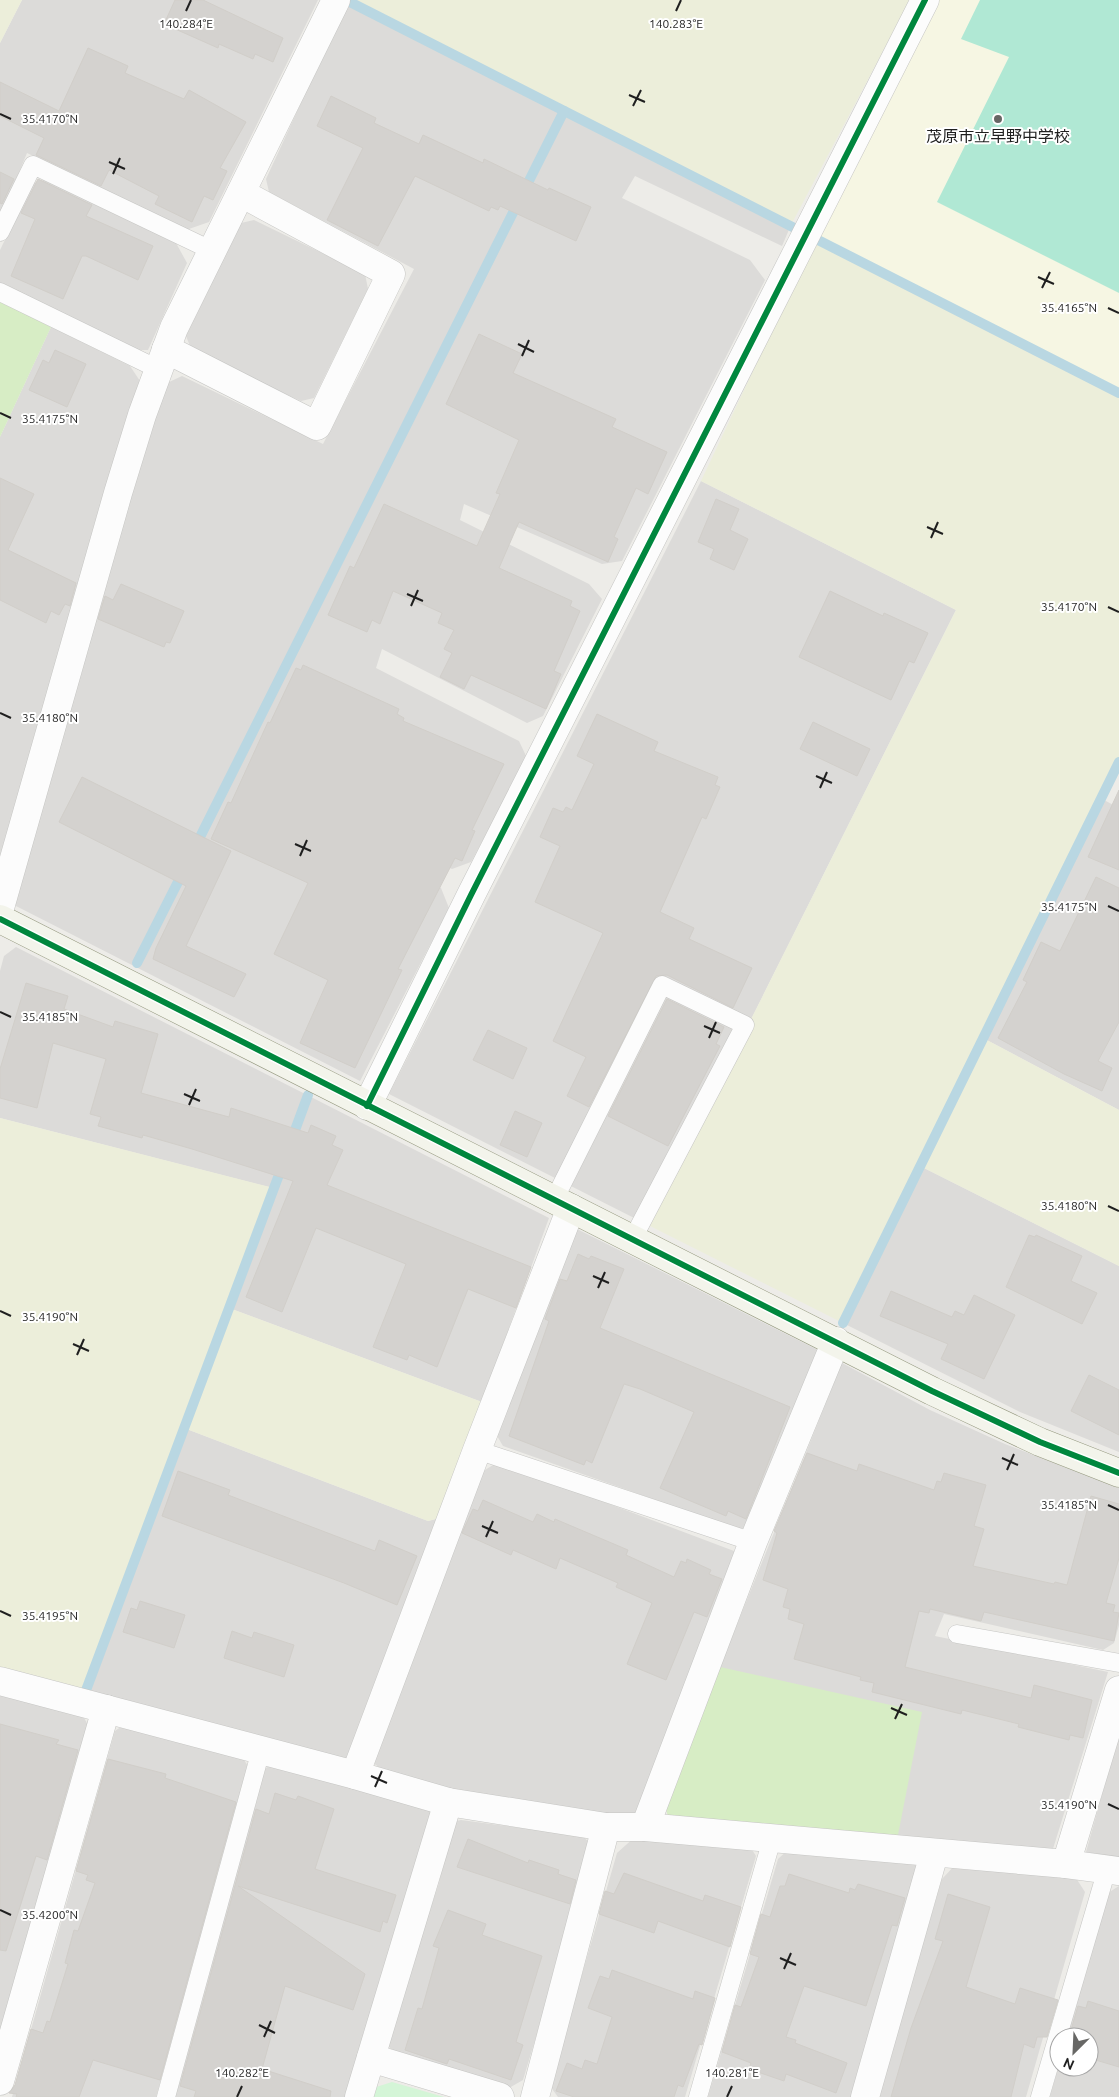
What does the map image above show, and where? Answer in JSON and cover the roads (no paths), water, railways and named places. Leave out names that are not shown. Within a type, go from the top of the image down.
[{"type":"street","points":[[367,1106],[925,0]]},
{"type":"street","points":[[0,908],[118,493],[162,359],[334,5]]},
{"type":"street","points":[[162,359],[317,426],[383,292],[391,274],[241,193]]},
{"type":"street","points":[[0,919],[975,1412],[1119,1473]]},
{"type":"street","points":[[355,1775],[476,1450],[562,1204]]},
{"type":"street","points":[[645,1827],[753,1542],[836,1341]]},
{"type":"street","points":[[0,1681],[355,1775],[448,1802],[606,1827],[645,1827],[934,1854],[1066,1864],[1113,1870]]},
{"type":"street","points":[[1066,1864],[1119,1690]]},
{"type":"street","points":[[0,2081],[106,1709]]},
{"type":"street","points":[[359,2097],[448,1802]]},
{"type":"street","points":[[535,2097],[606,1827]]},
{"type":"street","points":[[864,2097],[934,1854]]},
{"type":"street","points":[[371,2058],[500,2097]]},
{"type":"lane","points":[[0,232],[33,164],[213,251]]},
{"type":"lane","points":[[0,292],[162,359]]},
{"type":"lane","points":[[562,1204],[662,984],[745,1024],[632,1240]]},
{"type":"lane","points":[[476,1450],[753,1542]]},
{"type":"lane","points":[[957,1634],[1119,1663]]},
{"type":"lane","points":[[166,2097],[261,1750]]},
{"type":"lane","points":[[698,2097],[772,1839]]},
{"type":"lane","points":[[1040,2097],[1113,1870]]},
{"type":"waterway","points":[[346,0],[1119,393]]},
{"type":"waterway","points":[[195,847],[564,111]]},
{"type":"waterway","points":[[843,1323],[1119,762]]},
{"type":"waterway","points":[[137,963],[183,872]]},
{"type":"waterway","points":[[291,1141],[308,1095]]},
{"type":"waterway","points":[[85,1693],[283,1164]]},
{"type":"place","name":"茂原市立早野中学校","points":[[998,119]]}]
